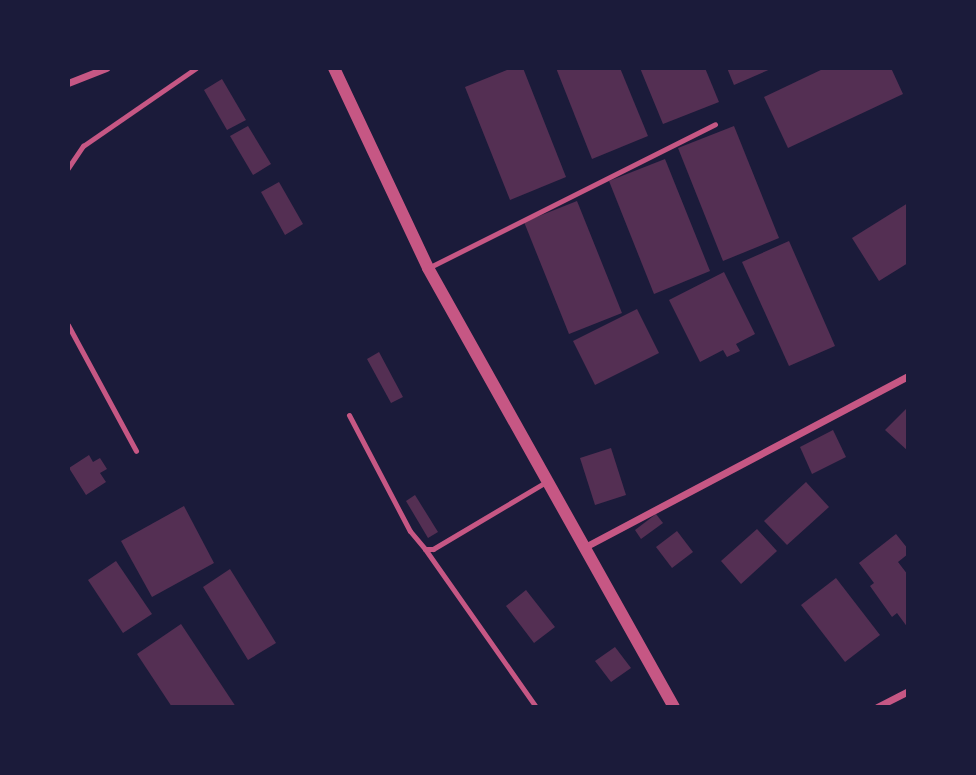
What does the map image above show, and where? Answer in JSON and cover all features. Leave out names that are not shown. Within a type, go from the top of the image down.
[{"type":"street","points":[[68,83],[106,68]]},
{"type":"street","points":[[334,68],[428,268],[674,707]]},
{"type":"street","points":[[583,548],[908,376]]},
{"type":"street","points":[[877,707],[908,691]]},
{"type":"lane","points":[[68,168],[83,146],[196,68]]},
{"type":"lane","points":[[428,268],[715,124]]},
{"type":"lane","points":[[68,325],[136,451]]},
{"type":"lane","points":[[349,415],[410,531],[537,707]]},
{"type":"lane","points":[[425,550],[433,549],[546,482]]},
{"type":"building","points":[[512,68],[523,68],[566,177],[510,200],[465,87]]},
{"type":"building","points":[[556,68],[620,68],[648,136],[592,159]]},
{"type":"building","points":[[640,68],[705,68],[719,102],[663,124]]},
{"type":"building","points":[[727,68],[773,68],[734,85]]},
{"type":"building","points":[[825,68],[891,68],[903,94],[788,148],[764,97]]},
{"type":"building","points":[[222,79],[246,120],[227,130],[204,90]]},
{"type":"building","points":[[248,126],[271,164],[253,175],[230,136]]},
{"type":"building","points":[[734,126],[779,238],[723,261],[678,148]]},
{"type":"building","points":[[665,159],[710,271],[654,294],[609,181]]},
{"type":"building","points":[[279,182],[303,224],[285,235],[261,192]]},
{"type":"building","points":[[577,201],[622,313],[569,334],[524,222]]},
{"type":"building","points":[[908,203],[908,263],[879,281],[852,238]]},
{"type":"building","points":[[789,241],[835,346],[789,366],[742,262]]},
{"type":"building","points":[[724,272],[755,334],[736,344],[740,351],[727,357],[723,350],[700,362],[669,300]]},
{"type":"building","points":[[637,309],[659,353],[595,385],[573,341]]},
{"type":"building","points":[[379,352],[403,397],[391,403],[367,359]]},
{"type":"building","points":[[908,407],[908,451],[885,430]]},
{"type":"building","points":[[833,430],[846,457],[812,474],[800,447]]},
{"type":"building","points":[[611,448],[626,495],[595,505],[580,458]]},
{"type":"building","points":[[89,455],[93,462],[100,458],[107,469],[100,473],[106,482],[86,495],[69,468]]},
{"type":"building","points":[[806,482],[829,507],[787,545],[764,521]]},
{"type":"building","points":[[415,495],[438,532],[428,538],[406,501]]},
{"type":"building","points":[[184,506],[214,563],[152,597],[121,541]]},
{"type":"building","points":[[656,514],[663,523],[641,539],[635,530]]},
{"type":"building","points":[[757,529],[777,551],[741,584],[721,561]]},
{"type":"building","points":[[677,531],[693,552],[672,568],[656,547]]},
{"type":"building","points":[[896,534],[908,549],[908,554],[898,562],[908,575],[908,628],[897,613],[892,617],[870,586],[874,583],[859,563]]},
{"type":"building","points":[[116,561],[152,614],[123,633],[88,580]]},
{"type":"building","points":[[230,569],[276,643],[248,660],[203,587]]},
{"type":"building","points":[[836,578],[880,635],[845,662],[801,605]]},
{"type":"building","points":[[526,590],[555,627],[534,643],[506,606]]},
{"type":"building","points":[[181,624],[236,707],[172,707],[137,654]]},
{"type":"building","points":[[615,647],[631,668],[611,682],[595,661]]}]
